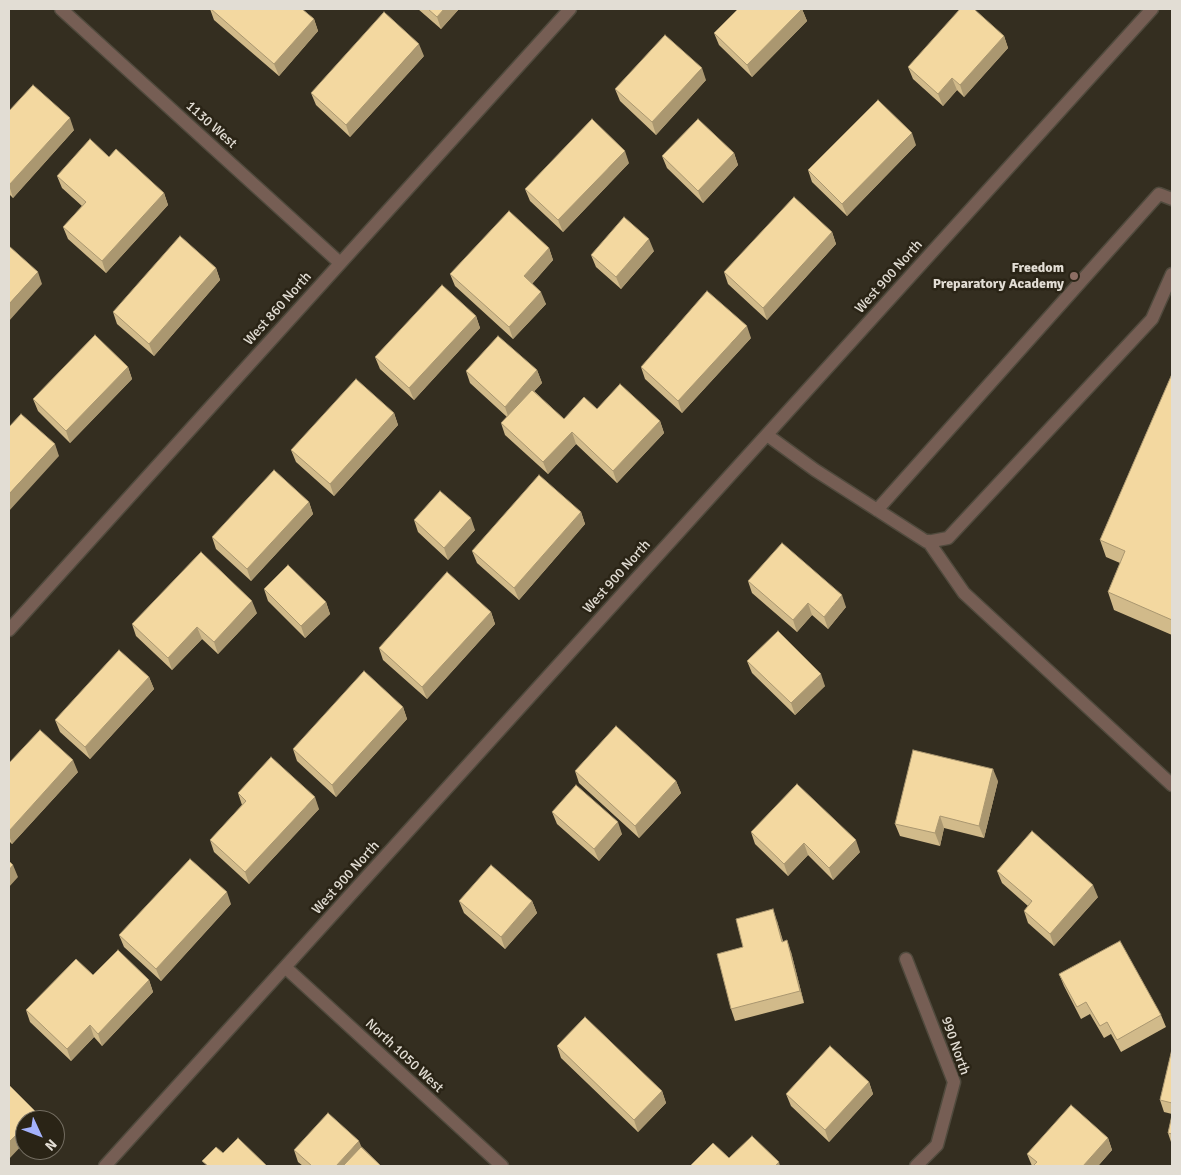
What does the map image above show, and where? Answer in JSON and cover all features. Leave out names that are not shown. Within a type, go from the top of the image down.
[{"type":"street","name":"1130 West","points":[[61,9],[340,264]]},
{"type":"street","name":"West 860 North","points":[[9,630],[570,9]]},
{"type":"street","name":"West 900 North","points":[[105,1166],[1152,9]]},
{"type":"street","points":[[877,510],[1159,194],[1172,199]]},
{"type":"street","points":[[928,541],[948,538],[1152,319],[1172,274]]},
{"type":"street","points":[[767,435],[815,470],[928,541],[964,593],[1172,785]]},
{"type":"street","name":"990 North","points":[[906,959],[954,1082],[937,1145],[916,1166]]},
{"type":"street","name":"North 1050 West","points":[[285,967],[502,1166]]},
{"type":"building","points":[[211,9],[302,9],[314,19],[274,64]]},
{"type":"building","points":[[428,9],[444,9],[437,17]]},
{"type":"building","points":[[738,9],[802,9],[747,65],[714,33]]},
{"type":"building","points":[[960,9],[974,9],[1004,36],[960,85],[952,78],[938,94],[908,67]]},
{"type":"building","points":[[384,12],[419,44],[346,125],[311,93]]},
{"type":"building","points":[[665,35],[702,68],[652,122],[615,89]]},
{"type":"building","points":[[33,85],[70,118],[9,185],[9,111]]},
{"type":"building","points":[[878,100],[912,133],[842,204],[808,170]]},
{"type":"building","points":[[592,119],[625,151],[558,220],[525,189]]},
{"type":"building","points":[[698,119],[734,153],[698,191],[662,156]]},
{"type":"building","points":[[90,139],[109,157],[116,149],[164,193],[102,261],[63,227],[86,202],[57,176]]},
{"type":"building","points":[[794,197],[832,232],[763,308],[724,272]]},
{"type":"building","points":[[509,211],[549,248],[524,276],[541,292],[509,327],[450,274]]},
{"type":"building","points":[[624,217],[649,239],[616,277],[591,255]]},
{"type":"building","points":[[180,236],[216,268],[149,344],[113,312]]},
{"type":"building","points":[[9,246],[38,272],[9,304]]},
{"type":"building","points":[[442,285],[476,316],[409,388],[375,357]]},
{"type":"building","points":[[707,291],[747,326],[678,401],[641,367]]},
{"type":"building","points":[[95,335],[128,367],[66,431],[33,399]]},
{"type":"building","points":[[498,336],[537,370],[505,407],[466,371]]},
{"type":"building","points":[[1172,374],[1172,620],[1108,592],[1125,551],[1100,540]]},
{"type":"building","points":[[356,379],[394,413],[330,484],[291,450]]},
{"type":"building","points":[[620,384],[660,421],[613,471],[572,432],[543,462],[501,423],[532,390],[564,419],[584,397],[597,409]]},
{"type":"building","points":[[21,414],[55,444],[9,494],[9,427]]},
{"type":"building","points":[[274,470],[309,502],[247,569],[212,537]]},
{"type":"building","points":[[539,475],[581,512],[514,588],[472,551]]},
{"type":"building","points":[[440,491],[471,518],[444,548],[414,520]]},
{"type":"building","points":[[782,543],[842,595],[824,617],[808,603],[793,620],[748,581]]},
{"type":"building","points":[[201,552],[252,601],[214,642],[197,627],[168,658],[132,624]]},
{"type":"building","points":[[288,565],[326,602],[301,626],[264,589]]},
{"type":"building","points":[[447,572],[491,612],[422,687],[379,648]]},
{"type":"building","points":[[778,631],[821,674],[791,703],[747,661]]},
{"type":"building","points":[[119,650],[149,677],[85,747],[55,720]]},
{"type":"building","points":[[364,671],[403,707],[332,785],[293,749]]},
{"type":"building","points":[[616,726],[676,781],[635,826],[575,771]]},
{"type":"building","points":[[40,730],[73,760],[9,831],[9,763]]},
{"type":"building","points":[[913,750],[993,769],[979,826],[940,816],[935,833],[895,824]]},
{"type":"building","points":[[271,757],[315,797],[245,872],[210,840],[246,801],[238,793]]},
{"type":"building","points":[[797,784],[856,840],[829,868],[804,843],[784,864],[751,832]]},
{"type":"building","points":[[576,785],[618,822],[594,849],[552,812]]},
{"type":"building","points":[[1032,831],[1093,885],[1050,934],[1024,911],[1032,901],[997,871]]},
{"type":"building","points":[[190,859],[227,892],[156,969],[119,935]]},
{"type":"building","points":[[9,861],[13,865],[9,870]]},
{"type":"building","points":[[491,865],[532,901],[501,937],[459,901]]},
{"type":"building","points":[[773,909],[782,942],[787,940],[800,991],[731,1009],[717,954],[743,947],[736,919]]},
{"type":"building","points":[[1120,941],[1161,1015],[1117,1040],[1107,1022],[1100,1026],[1086,1002],[1077,1007],[1059,974]]},
{"type":"building","points":[[118,950],[149,980],[98,1034],[90,1025],[67,1049],[26,1010],[76,959],[93,975]]},
{"type":"building","points":[[585,1017],[662,1091],[634,1120],[557,1046]]},
{"type":"building","points":[[830,1046],[869,1082],[825,1130],[786,1094]]},
{"type":"building","points":[[1172,1049],[1172,1103],[1160,1100]]},
{"type":"building","points":[[9,1085],[34,1110],[15,1110],[15,1136],[9,1142]]},
{"type":"building","points":[[1071,1105],[1108,1138],[1083,1166],[1033,1166],[1037,1162],[1027,1154]]},
{"type":"building","points":[[328,1113],[359,1141],[336,1166],[312,1166],[294,1150]]},
{"type":"building","points":[[1172,1115],[1172,1134],[1168,1133]]},
{"type":"building","points":[[752,1136],[779,1162],[775,1166],[690,1166],[713,1143],[729,1158]]},
{"type":"building","points":[[238,1138],[267,1166],[208,1166],[202,1161],[216,1147],[223,1153]]},
{"type":"building","points":[[361,1147],[381,1166],[343,1166]]},
{"type":"place","name":"Freedom Preparatory Academy","points":[[1074,276]]}]
